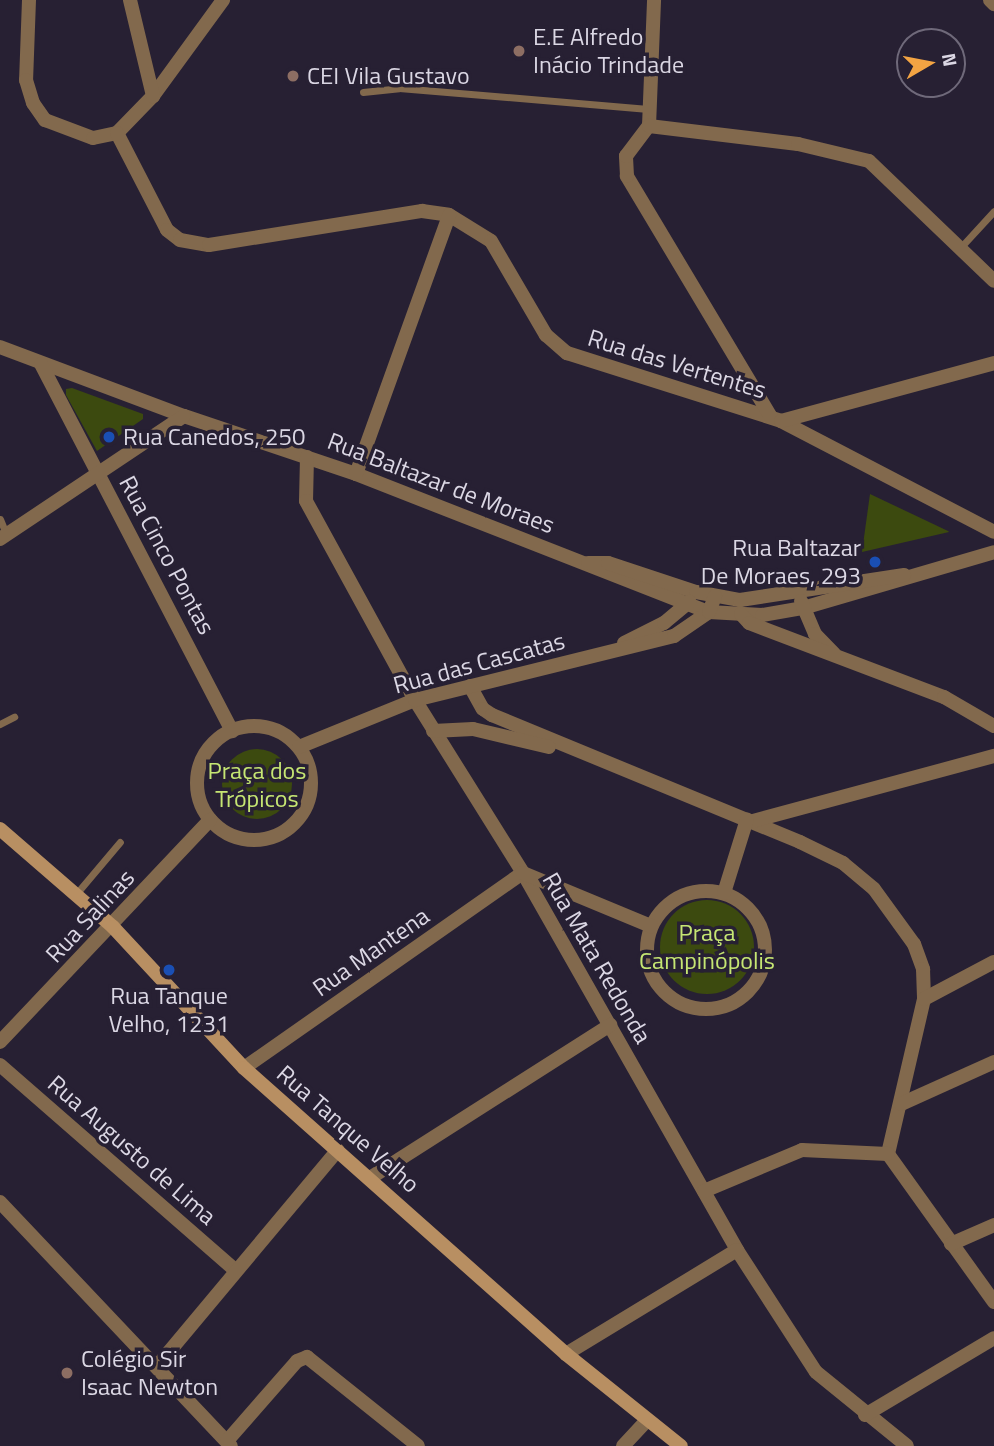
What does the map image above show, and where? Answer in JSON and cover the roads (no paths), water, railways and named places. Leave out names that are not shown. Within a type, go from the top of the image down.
[{"type":"street","points":[[29,0],[26,80],[33,103],[45,120],[65,130],[93,138],[117,133],[153,96],[223,0]]},
{"type":"street","points":[[130,0],[153,96]]},
{"type":"street","points":[[654,0],[649,126],[626,156],[627,176],[776,419],[994,363]]},
{"type":"street","points":[[990,0],[994,4]]},
{"type":"street","points":[[649,126],[747,136],[857,156],[882,169],[994,281]]},
{"type":"street","name":"Rua das Vertentes","points":[[117,133],[167,230],[194,246],[422,211],[449,215],[491,241],[546,335],[567,353],[776,419],[994,532]]},
{"type":"street","points":[[356,474],[449,215]]},
{"type":"street","name":"Rua Baltazar de Moraes","points":[[0,346],[41,364],[184,416],[356,474],[588,563],[604,574],[686,606],[709,612],[741,615],[800,601],[885,587],[908,575],[994,552]]},
{"type":"street","name":"Rua Cinco Pontas","points":[[41,364],[232,731]]},
{"type":"street","points":[[3,537],[184,416]]},
{"type":"street","name":"Rua Mata Redonda","points":[[307,457],[306,501],[415,700],[523,873],[737,1250],[816,1372],[865,1415],[907,1446]]},
{"type":"street","name":"Rua Baltazar de Moraes","points":[[588,563],[608,563],[715,596],[740,600],[800,601]]},
{"type":"street","name":"Rua das Cascatas","points":[[594,656],[650,631],[686,606],[696,592]]},
{"type":"street","points":[[709,612],[715,596]]},
{"type":"street","points":[[740,600],[741,615],[749,624],[944,697],[994,726]]},
{"type":"street","points":[[800,601],[815,635],[843,661]]},
{"type":"street","name":"Rua das Cascatas","points":[[299,747],[415,700],[674,636],[709,612]]},
{"type":"street","points":[[470,686],[483,709],[588,757],[750,820],[844,863],[874,889],[914,944],[923,969],[924,999],[888,1154],[994,1302]]},
{"type":"street","points":[[473,729],[483,709]]},
{"type":"street","points":[[269,728],[299,747],[312,784],[298,821],[263,840],[225,833],[210,820],[197,787],[199,769],[206,752],[232,731],[269,728]]},
{"type":"street","points":[[433,731],[473,729],[588,757]]},
{"type":"street","points":[[750,820],[994,756]]},
{"type":"street","name":"Rua Salinas","points":[[0,1042],[113,927],[210,820]]},
{"type":"street","points":[[724,893],[750,820]]},
{"type":"street","name":"Rua Tanque Velho","points":[[0,829],[113,927],[244,1068],[566,1354],[646,1421],[681,1446]]},
{"type":"street","points":[[523,873],[651,926]]},
{"type":"street","name":"Rua Mantena","points":[[244,1068],[523,873]]},
{"type":"street","points":[[689,892],[724,893],[755,915],[766,951],[758,979],[739,1000],[702,1010],[667,996],[648,964],[651,926],[661,911],[689,892]]},
{"type":"street","points":[[924,999],[994,962]]},
{"type":"street","points":[[370,1178],[610,1025]]},
{"type":"street","points":[[901,1104],[994,1062]]},
{"type":"street","name":"Rua Augusto de Lima","points":[[0,1065],[235,1270]]},
{"type":"street","points":[[158,1365],[338,1150]]},
{"type":"street","points":[[704,1191],[802,1150],[888,1154]]},
{"type":"street","points":[[0,1202],[158,1365],[229,1444],[297,1361],[307,1357],[324,1366],[418,1446]]},
{"type":"street","points":[[951,1244],[994,1225]]},
{"type":"street","points":[[566,1354],[737,1250]]},
{"type":"street","points":[[865,1415],[994,1338]]},
{"type":"street","points":[[623,1446],[646,1421]]},
{"type":"lane","points":[[363,92],[399,88],[651,109]]},
{"type":"lane","points":[[960,248],[994,211]]},
{"type":"lane","points":[[0,519],[3,537]]},
{"type":"lane","points":[[0,724],[14,717]]},
{"type":"lane","points":[[75,895],[120,842]]},
{"type":"place","name":"E.E Alfredo Inácio Trindade","points":[[519,51]]},
{"type":"place","name":"CEI Vila Gustavo","points":[[293,76]]},
{"type":"place","name":"Rua Canedos, 250","points":[[109,437]]},
{"type":"place","name":"Rua Baltazar De Moraes, 293","points":[[875,562]]},
{"type":"place","name":"Rua Tanque Velho, 1231","points":[[169,970]]},
{"type":"place","name":"Colégio Sir Isaac Newton","points":[[67,1373]]},
{"type":"park label","name":"Praça dos Trópicos","points":[[257,785]]},
{"type":"park label","name":"Praça Campinópolis","points":[[707,947]]}]
